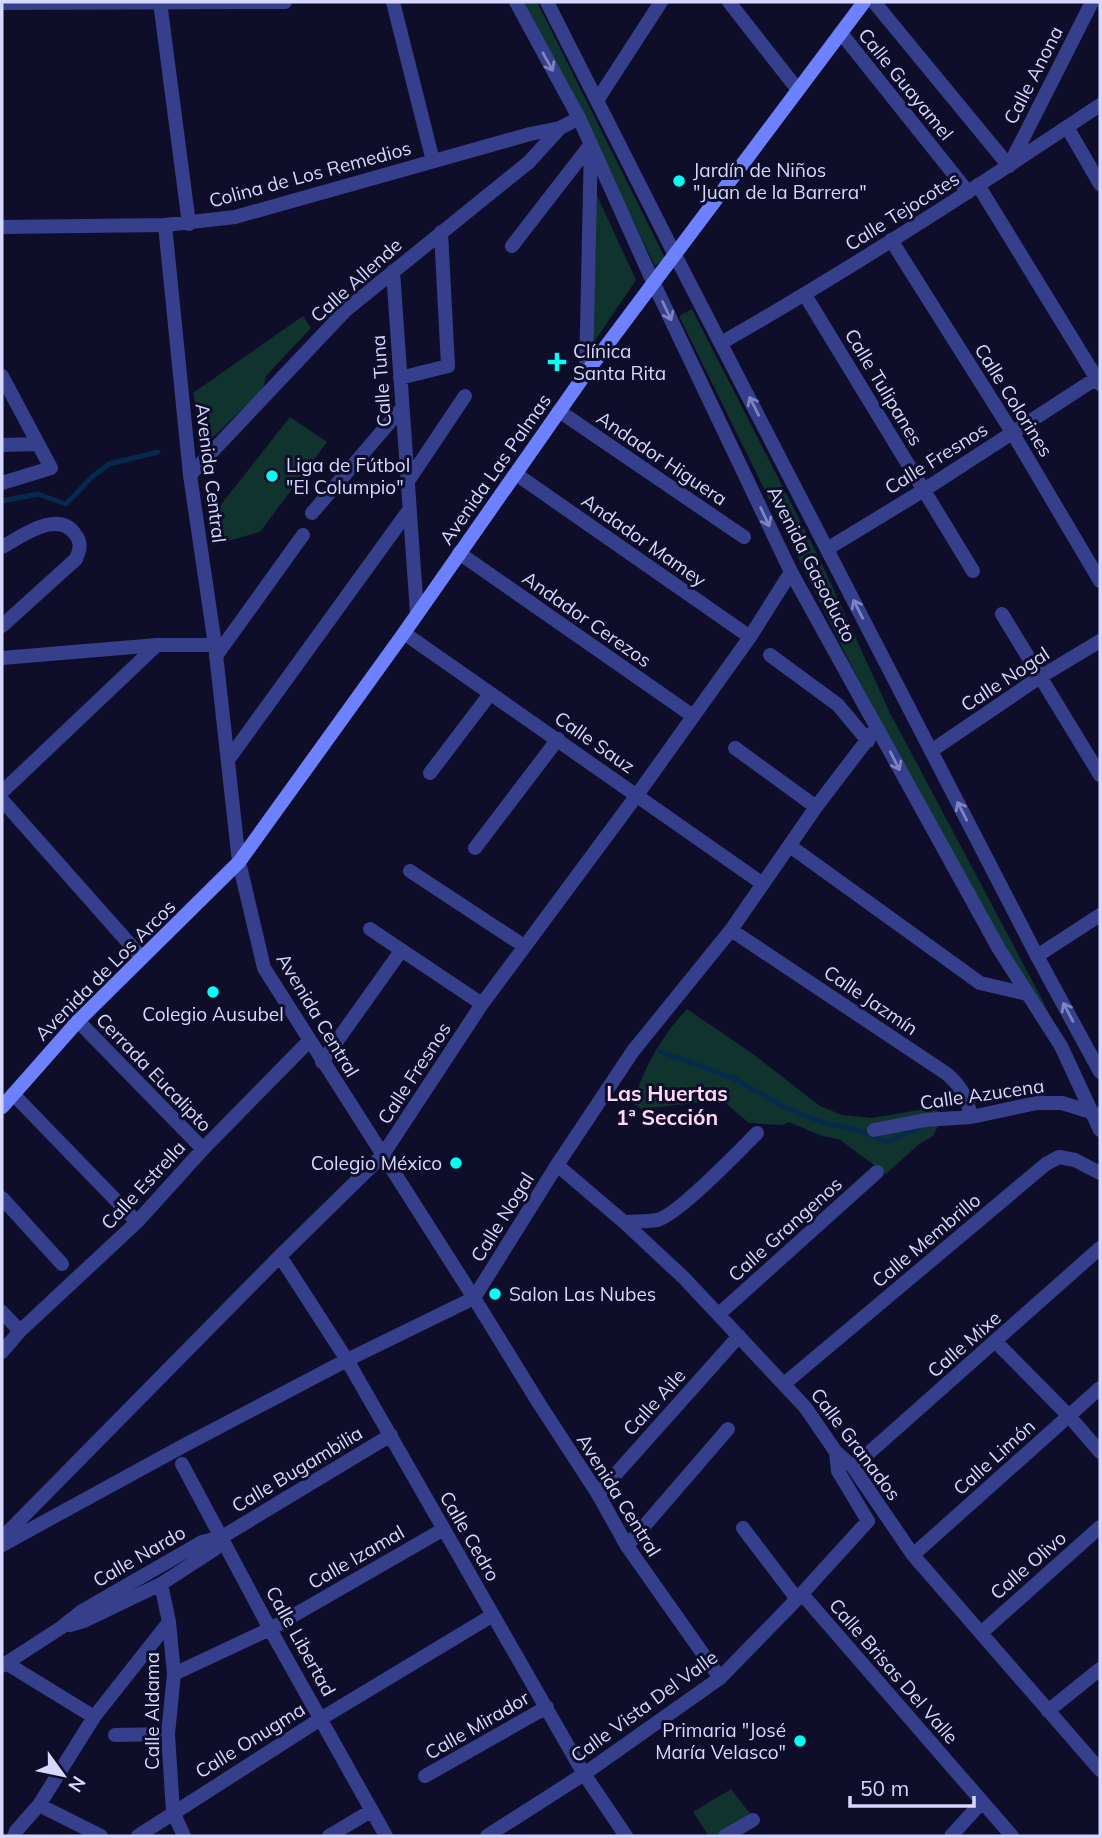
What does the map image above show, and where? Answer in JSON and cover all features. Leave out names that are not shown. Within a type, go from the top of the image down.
[{"type":"main road","name":"Avenida Las Palmas","points":[[239,862],[586,373],[864,2]]},
{"type":"main road","name":"Avenida de Los Arcos","points":[[7,1096],[78,1021],[239,862]]},
{"type":"street","points":[[160,2],[189,224]]},
{"type":"street","points":[[2,3],[285,2]]},
{"type":"street","points":[[393,2],[433,161]]},
{"type":"street","name":"Avenida Gasoducto","points":[[516,2],[579,118],[654,284],[791,572],[992,937],[1061,1046],[1100,1130]]},
{"type":"street","name":"Avenida Gasoducto","points":[[548,2],[675,255],[1037,956],[1100,1072]]},
{"type":"street","points":[[598,99],[661,2]]},
{"type":"street","points":[[729,2],[798,90]]},
{"type":"street","points":[[874,2],[1009,166]]},
{"type":"street","name":"Calle Anona","points":[[1009,166],[1093,2]]},
{"type":"street","name":"Calle Guayamel","points":[[841,33],[973,189],[1099,380]]},
{"type":"street","name":"Calle Tejocotes","points":[[721,343],[805,295],[1100,105]]},
{"type":"street","name":"Colina de Los Remedios","points":[[2,228],[189,224],[235,217],[530,134],[560,128],[579,118]]},
{"type":"street","points":[[1067,127],[1100,184]]},
{"type":"street","name":"Calle Allende","points":[[190,475],[346,310],[528,162],[560,128]]},
{"type":"street","points":[[512,246],[591,144]]},
{"type":"street","points":[[586,373],[591,144]]},
{"type":"street","name":"Avenida Central","points":[[165,225],[190,475],[216,651],[239,862],[264,968],[598,1494],[627,1546],[720,1678]]},
{"type":"street","points":[[400,379],[448,366],[441,232]]},
{"type":"street","name":"Calle Colorines","points":[[891,240],[1012,432],[1100,581]]},
{"type":"street","name":"Calle Tuna","points":[[393,271],[417,614]]},
{"type":"street","name":"Calle Tulipanes","points":[[805,295],[973,571]]},
{"type":"street","points":[[2,376],[51,468],[2,483]]},
{"type":"street","name":"Calle Fresnos","points":[[827,549],[1099,380]]},
{"type":"street","points":[[408,481],[465,396]]},
{"type":"street","points":[[312,513],[402,408]]},
{"type":"street","name":"Andador Higuera","points":[[559,411],[744,537]]},
{"type":"street","points":[[2,446],[38,444]]},
{"type":"street","name":"Andador Mamey","points":[[516,474],[750,637]]},
{"type":"street","points":[[228,760],[409,510]]},
{"type":"street","points":[[2,547],[51,523],[63,524],[74,531],[80,541],[80,551],[76,559],[2,626]]},
{"type":"street","points":[[2,658],[157,645],[216,651],[303,536]]},
{"type":"street","name":"Andador Cerezos","points":[[460,553],[693,716]]},
{"type":"street","name":"Calle Fresnos","points":[[2,1538],[382,1156],[482,1004],[637,795],[750,637],[791,572]]},
{"type":"street","points":[[998,617],[1100,775]]},
{"type":"street","name":"Calle Sauz","points":[[404,633],[762,884]]},
{"type":"street","name":"Calle Nogal","points":[[931,751],[1036,679],[1100,641]]},
{"type":"street","points":[[2,792],[157,645]]},
{"type":"street","points":[[770,655],[838,705],[867,741]]},
{"type":"street","points":[[430,773],[490,694]]},
{"type":"street","name":"Calle Nogal","points":[[474,1298],[633,1051],[731,930],[816,807],[877,727]]},
{"type":"street","points":[[475,848],[558,739]]},
{"type":"street","points":[[735,748],[816,807]]},
{"type":"street","points":[[2,800],[142,958]]},
{"type":"street","points":[[790,846],[981,983],[1027,994]]},
{"type":"street","points":[[410,871],[524,946]]},
{"type":"street","points":[[1037,956],[1100,915]]},
{"type":"street","points":[[370,929],[482,1004]]},
{"type":"street","name":"Calle Jazmín","points":[[731,930],[947,1074],[967,1096],[971,1117]]},
{"type":"street","points":[[322,1062],[401,951]]},
{"type":"street","name":"Cerrada Eucalipto","points":[[78,1021],[203,1149]]},
{"type":"street","name":"Calle Estrella","points":[[2,1352],[20,1331],[137,1222],[203,1149],[309,1041]]},
{"type":"street","points":[[7,1096],[137,1222]]},
{"type":"street","name":"Calle Azucena","points":[[874,1130],[925,1120],[971,1117],[1037,1103],[1062,1103],[1094,1113]]},
{"type":"street","points":[[624,1222],[659,1220],[672,1212],[727,1164],[757,1133]]},
{"type":"street","name":"Calle Membrillo","points":[[784,1384],[1046,1164],[1059,1157],[1075,1160],[1100,1173]]},
{"type":"street","name":"Calle Granados","points":[[557,1166],[624,1222],[719,1314],[805,1407],[836,1452],[853,1468],[913,1555],[1100,1770]]},
{"type":"street","name":"Calle Grangenos","points":[[719,1314],[877,1172]]},
{"type":"street","points":[[2,1198],[62,1264]]},
{"type":"street","name":"Calle Mixe","points":[[853,1468],[1100,1248]]},
{"type":"street","name":"Calle Cedro","points":[[280,1256],[347,1360],[584,1774],[626,1836]]},
{"type":"street","points":[[2,1545],[347,1360],[474,1298]]},
{"type":"street","points":[[2,1312],[20,1331]]},
{"type":"street","name":"Calle Aile","points":[[598,1494],[739,1336]]},
{"type":"street","points":[[996,1342],[1069,1416],[1100,1452]]},
{"type":"street","name":"Calle Limón","points":[[913,1555],[1100,1388]]},
{"type":"street","points":[[627,1546],[728,1429]]},
{"type":"street","name":"Calle Bugambilia","points":[[222,1537],[391,1435]]},
{"type":"street","name":"Calle Vista Del Valle","points":[[487,1836],[503,1832],[720,1678],[800,1597],[868,1521],[838,1471],[836,1452]]},
{"type":"street","name":"Calle Libertad","points":[[183,1464],[270,1629],[386,1836]]},
{"type":"street","name":"Calle Olivo","points":[[981,1633],[1100,1527]]},
{"type":"street","name":"Calle Brisas Del Valle","points":[[743,1528],[800,1597],[1012,1836]]},
{"type":"street","name":"Calle Izamal","points":[[174,1674],[270,1629],[444,1529]]},
{"type":"street","name":"Calle Nardo","points":[[61,1627],[84,1622],[161,1584],[215,1549],[222,1537]]},
{"type":"street","name":"Calle Nardo","points":[[4,1664],[82,1611],[202,1542],[222,1537]]},
{"type":"street","name":"Calle Aldama","points":[[161,1584],[169,1622],[174,1674],[168,1734],[173,1812],[184,1836]]},
{"type":"street","name":"Calle Onugma","points":[[138,1836],[322,1718],[493,1615]]},
{"type":"street","points":[[11,1832],[39,1805],[94,1717],[169,1622]]},
{"type":"street","points":[[4,1664],[94,1717]]},
{"type":"street","points":[[1048,1711],[1100,1669]]},
{"type":"street","name":"Calle Mirador","points":[[425,1776],[547,1707]]},
{"type":"street","points":[[115,1735],[168,1734]]},
{"type":"street","points":[[951,1836],[982,1802]]},
{"type":"street","points":[[39,1805],[101,1836]]},
{"type":"street","points":[[330,1836],[371,1811]]},
{"type":"street","points":[[724,1836],[753,1820]]},
{"type":"green space","points":[[524,2],[537,2],[665,258],[655,266],[580,111]]},
{"type":"green space","points":[[593,187],[636,280],[590,348]]},
{"type":"green space","points":[[692,309],[822,564],[889,711],[1043,1001],[1084,1088],[1011,964],[850,663],[679,316]]},
{"type":"green space","points":[[303,316],[311,328],[266,376],[263,389],[204,446],[193,393]]},
{"type":"green space","name":"Liga de Fútbol \"El Columpio\"","points":[[290,417],[327,442],[260,532],[220,543],[216,511]]},
{"type":"green space","points":[[687,1009],[753,1054],[820,1106],[842,1115],[872,1118],[936,1107],[939,1112],[938,1126],[933,1136],[919,1144],[886,1174],[839,1139],[822,1136],[789,1122],[782,1125],[749,1123],[722,1100],[641,1109],[633,1103],[642,1077],[661,1042]]},
{"type":"green space","points":[[731,1789],[752,1816],[716,1836],[709,1836],[693,1812]]},
{"type":"waterway","points":[[2,501],[38,494],[66,504],[93,476],[109,464],[158,452]]},
{"type":"waterway","points":[[659,1051],[733,1078],[786,1108],[887,1142],[923,1126]]},
{"type":"place","name":"Jardín de Niños \"Juan de la Barrera\"","points":[[679,181]]},
{"type":"place","name":"Clínica Santa Rita","points":[[557,362]]},
{"type":"place","name":"Liga de Fútbol \"El Columpio\"","points":[[272,476]]},
{"type":"place","name":"Colegio Ausubel","points":[[213,992]]},
{"type":"place","name":"Colegio México","points":[[456,1163]]},
{"type":"place","name":"Salon Las Nubes","points":[[495,1294]]},
{"type":"place","name":"Primaria \"José María Velasco\"","points":[[800,1741]]},
{"type":"district","name":"Las Huertas 1ª Sección","points":[[667,1105]]}]
